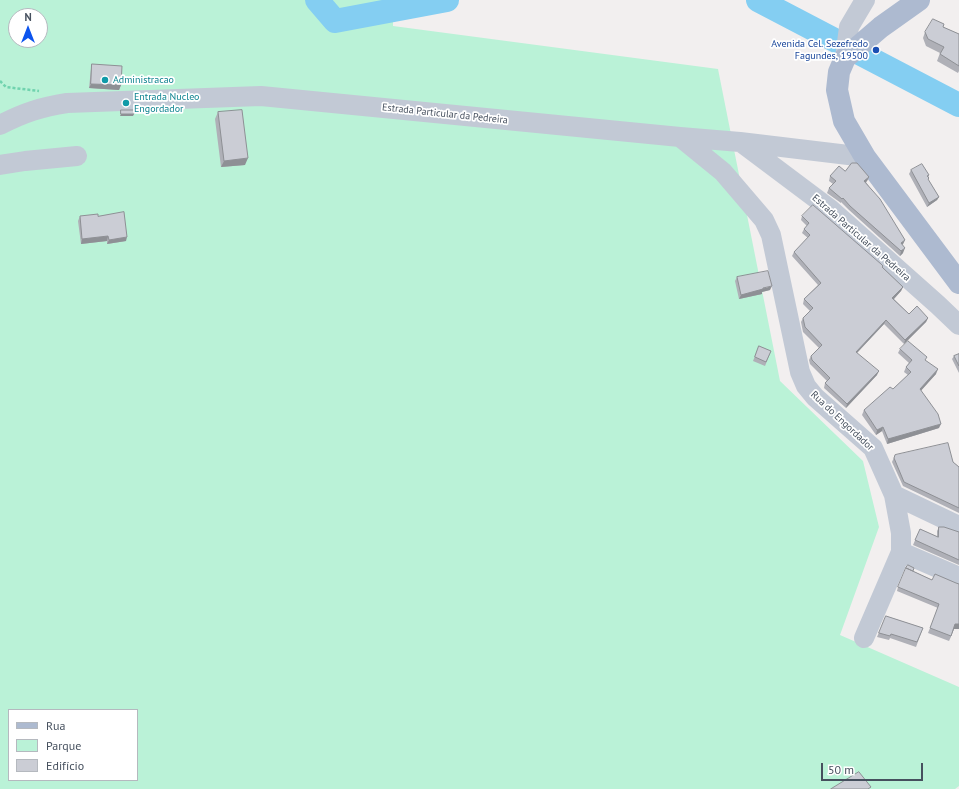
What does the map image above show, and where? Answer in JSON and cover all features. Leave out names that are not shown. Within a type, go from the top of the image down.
[{"type":"main road","points":[[920,0],[881,27],[845,58],[839,72],[837,90],[844,121],[865,157],[959,283]]},
{"type":"street","points":[[845,58],[848,27],[865,0]]},
{"type":"street","name":"Estrada Particular da Pedreira","points":[[0,125],[18,115],[43,107],[67,103],[244,96],[278,97],[680,138],[740,142],[865,157]]},
{"type":"street","name":"Rua do Engordador","points":[[680,138],[722,172],[764,220],[771,235],[800,372],[806,386],[815,397],[873,448],[894,495],[901,533],[901,552],[864,638]]},
{"type":"street","name":"Estrada Particular da Pedreira","points":[[740,142],[830,209],[959,325]]},
{"type":"street","points":[[0,166],[25,161],[77,156]]},
{"type":"street","points":[[894,495],[959,526]]},
{"type":"street","points":[[901,552],[959,577]]},
{"type":"green space","points":[[0,0],[393,0],[393,26],[718,69],[780,381],[863,461],[879,527],[840,635],[959,687],[959,786],[955,789],[0,789]]},
{"type":"building","points":[[933,19],[944,24],[943,27],[959,34],[959,66],[940,54],[944,47],[928,39],[925,32]]},
{"type":"building","name":"Administracao","points":[[92,64],[122,66],[121,85],[91,84]]},
{"type":"building","points":[[121,110],[134,110],[134,114],[121,114]]},
{"type":"building","points":[[242,110],[248,158],[224,161],[218,112]]},
{"type":"building","points":[[852,163],[857,163],[869,177],[864,181],[880,199],[905,240],[901,243],[905,248],[901,251],[843,198],[842,199],[829,188],[836,181],[830,176],[839,166],[845,171]]},
{"type":"building","points":[[922,164],[929,175],[927,176],[929,178],[928,179],[939,197],[929,203],[911,170]]},
{"type":"building","points":[[813,205],[881,264],[883,266],[882,267],[903,287],[892,298],[909,314],[917,306],[928,318],[905,340],[886,320],[856,352],[879,371],[847,404],[825,383],[830,378],[812,360],[811,356],[822,345],[805,327],[803,318],[813,308],[804,299],[821,283],[794,252],[810,235],[804,229],[809,223],[802,216]]},
{"type":"building","points":[[124,212],[127,237],[109,240],[108,236],[82,239],[80,216],[98,214],[98,216]]},
{"type":"building","points":[[768,271],[772,286],[741,295],[737,277]]},
{"type":"building","points":[[908,341],[927,357],[925,360],[938,369],[920,389],[938,414],[941,424],[888,439],[883,427],[877,430],[864,410],[890,387],[893,389],[911,372],[906,367],[912,360],[900,349]]},
{"type":"building","points":[[759,346],[771,351],[766,362],[755,357]]},
{"type":"building","points":[[959,354],[959,366],[954,356]]},
{"type":"building","points":[[948,443],[953,462],[959,467],[959,508],[904,482],[894,458],[895,455]]},
{"type":"building","points":[[939,527],[944,527],[959,532],[959,560],[915,540],[920,529],[938,537]]},
{"type":"building","points":[[908,565],[914,568],[913,571],[906,568]]},
{"type":"building","points":[[906,568],[932,580],[935,574],[959,584],[959,624],[955,624],[951,636],[930,628],[939,604],[898,587]]},
{"type":"building","points":[[886,616],[923,628],[917,642],[891,634],[890,636],[879,633]]},
{"type":"building","points":[[859,772],[871,787],[868,789],[831,789]]},
{"type":"waterway","points":[[317,0],[335,21],[447,0]]},
{"type":"waterway","points":[[758,0],[959,105]]},
{"type":"place","name":"Avenida Cel. Sezefredo Fagundes, 19500","points":[[876,50]]},
{"type":"place","name":"Administracao","points":[[105,80]]},
{"type":"place","name":"Entrada Nucleo Engordador","points":[[126,103]]}]
